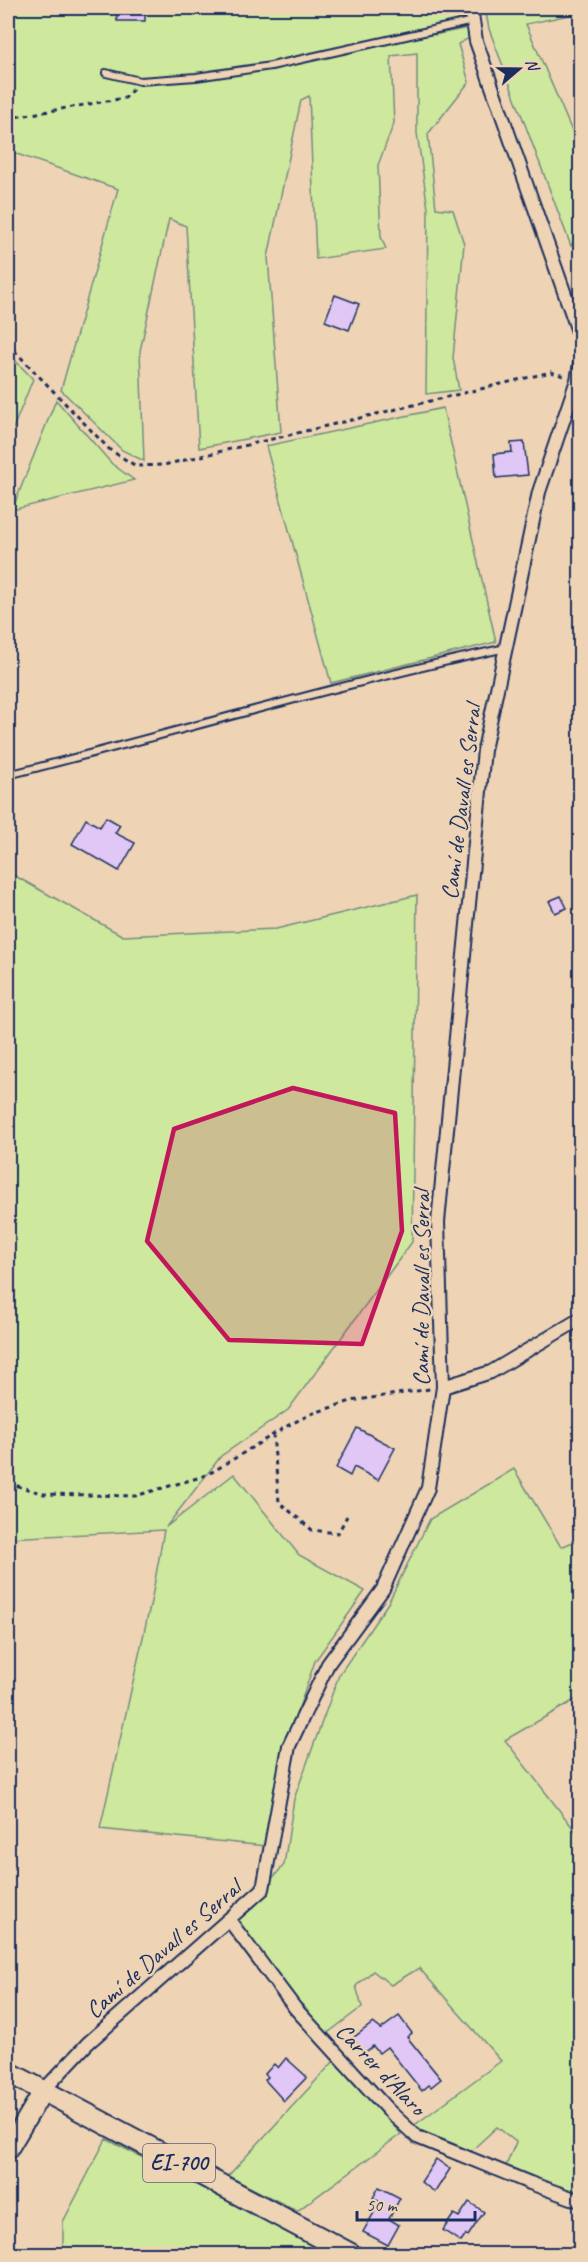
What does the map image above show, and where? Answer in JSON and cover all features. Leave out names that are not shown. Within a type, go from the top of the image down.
[{"type":"main road","name":"EI-700","points":[[8,2072],[351,2254]]},
{"type":"street","points":[[471,8],[476,41],[580,337]]},
{"type":"street","name":"Camí de Davall es Serral","points":[[44,2091],[88,2043],[263,1889],[289,1746],[328,1664],[383,1589],[428,1488],[444,1387],[438,1222],[484,750],[539,492],[577,380],[580,364]]},
{"type":"street","points":[[444,1387],[491,1372],[580,1319]]},
{"type":"street","name":"Carrer d'Alaro","points":[[229,1920],[295,2008],[388,2110],[417,2137],[580,2201]]},
{"type":"street","points":[[8,2150],[44,2091]]},
{"type":"lane","points":[[106,73],[140,81],[196,77],[272,66],[473,21]]},
{"type":"lane","points":[[8,776],[151,739],[245,711],[506,648]]},
{"type":"path","points":[[8,118],[125,98],[140,81]]},
{"type":"path","points":[[8,344],[110,450],[136,466],[164,465],[551,372],[577,380]]},
{"type":"path","points":[[8,1484],[44,1494],[135,1496],[201,1478],[273,1434],[312,1414],[351,1401],[444,1387]]},
{"type":"path","points":[[273,1434],[279,1502],[312,1530],[338,1533],[347,1516]]},
{"type":"path","points":[[544,2254],[572,2248],[580,2251]]},
{"type":"highlighted area","points":[[293,1088],[395,1113],[402,1231],[362,1344],[229,1340],[147,1241],[174,1129]]},
{"type":"green space","points":[[8,8],[462,8],[464,19],[434,35],[468,28],[471,37],[458,44],[469,82],[428,134],[436,208],[453,210],[464,244],[453,358],[459,390],[426,394],[428,209],[417,133],[417,53],[391,56],[394,123],[378,165],[381,237],[386,249],[316,259],[309,96],[301,100],[268,257],[281,432],[199,448],[186,226],[169,219],[140,351],[144,461],[122,450],[61,390],[118,189],[8,151]]},
{"type":"green space","points":[[485,8],[580,8],[580,13],[526,24],[580,150],[580,232],[571,246],[489,29]]},
{"type":"green space","points":[[8,353],[33,379],[8,441]]},
{"type":"green space","points":[[56,400],[112,464],[134,480],[12,510]]},
{"type":"green space","points":[[443,408],[496,642],[331,683],[266,446]]},
{"type":"green space","points":[[15,876],[123,936],[276,929],[417,895],[412,1242],[288,1410],[221,1456],[166,1527],[234,1474],[299,1555],[365,1591],[315,1661],[286,1746],[266,1846],[100,1829],[152,1597],[164,1530],[8,1538],[8,878]]},
{"type":"green space","points":[[514,1469],[561,1547],[580,1539],[580,1697],[505,1740],[580,1837],[580,2182],[573,2193],[505,2168],[516,2142],[497,2127],[471,2151],[412,2127],[501,2061],[419,1968],[391,1985],[373,1971],[356,1986],[362,2007],[325,2035],[235,1921],[284,1865],[294,1799],[339,1675],[388,1603],[430,1519]]},
{"type":"green space","points":[[334,2061],[401,2134],[297,2211],[228,2176]]},
{"type":"green space","points":[[106,2139],[318,2247],[314,2254],[63,2254],[63,2222]]},
{"type":"building","points":[[117,8],[145,8],[145,21],[117,21]]},
{"type":"building","points":[[335,295],[359,304],[349,330],[325,321]]},
{"type":"building","points":[[524,442],[528,475],[496,478],[494,454],[512,452],[511,443]]},
{"type":"building","points":[[106,817],[120,825],[115,833],[135,843],[119,871],[72,844],[86,819],[100,827]]},
{"type":"building","points":[[561,896],[567,908],[555,913],[549,901]]},
{"type":"building","points":[[357,1428],[395,1448],[378,1480],[354,1467],[350,1476],[336,1468]]},
{"type":"building","points":[[399,2016],[412,2033],[407,2037],[441,2079],[422,2091],[387,2047],[379,2053],[373,2046],[364,2053],[353,2038],[373,2023],[381,2029]]},
{"type":"building","points":[[286,2058],[307,2077],[284,2101],[265,2080],[268,2077],[265,2074],[274,2064],[278,2068]]},
{"type":"building","points":[[436,2159],[450,2169],[435,2192],[421,2182]]},
{"type":"building","points":[[379,2187],[400,2198],[389,2219],[399,2225],[388,2245],[363,2232],[380,2202],[373,2198]]},
{"type":"building","points":[[469,2202],[484,2212],[468,2236],[466,2235],[461,2242],[443,2230],[454,2214],[459,2217]]}]
